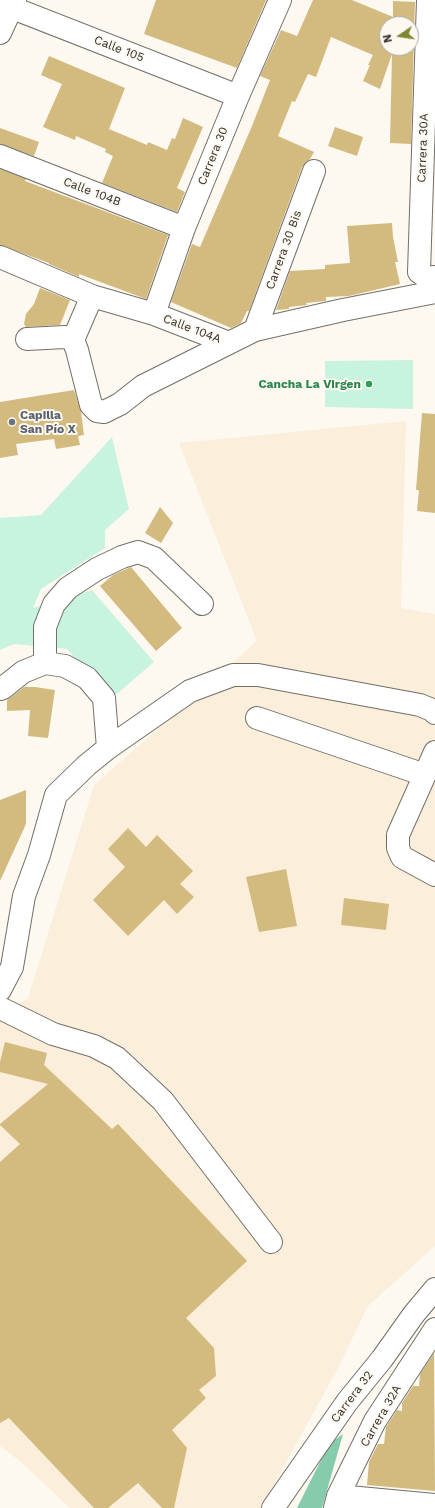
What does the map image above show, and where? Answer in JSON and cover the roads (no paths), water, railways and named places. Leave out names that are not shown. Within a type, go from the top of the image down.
[{"type":"street","name":"Carrera 30","points":[[154,314],[184,228],[238,96],[280,0]]},
{"type":"street","name":"Carrera 30A","points":[[427,274],[428,0]]},
{"type":"street","name":"Calle 105","points":[[9,3],[238,96]]},
{"type":"street","points":[[0,33],[9,3]]},
{"type":"street","name":"Calle 104B","points":[[0,156],[184,228]]},
{"type":"street","name":"Carrera 30 Bis","points":[[255,330],[314,170]]},
{"type":"street","name":"Calle 104A","points":[[0,257],[92,296],[154,314],[229,343],[255,330],[435,292]]},
{"type":"street","points":[[92,296],[73,340],[91,405],[97,411],[104,412],[120,404],[143,386],[229,343]]},
{"type":"street","points":[[27,339],[65,337],[73,340]]},
{"type":"street","points":[[45,664],[45,627],[54,604],[68,588],[96,569],[122,557],[138,552],[154,558],[202,604]]},
{"type":"street","points":[[0,689],[23,672],[45,664],[65,666],[87,678],[104,698],[108,748]]},
{"type":"street","points":[[0,990],[12,967],[24,896],[39,855],[56,795],[87,765],[108,748],[190,691],[233,675],[258,675],[420,705],[432,710],[435,713]]},
{"type":"street","points":[[257,718],[425,775]]},
{"type":"street","points":[[435,752],[398,835],[398,848],[402,857],[435,875]]},
{"type":"street","points":[[0,1008],[53,1034],[94,1046],[117,1058],[163,1101],[271,1242]]},
{"type":"street","name":"Carrera 32","points":[[273,1508],[347,1402],[382,1359],[414,1314],[435,1289]]},
{"type":"street","name":"Carrera 32A","points":[[336,1502],[375,1421],[435,1329]]},
{"type":"street","points":[[336,1502],[435,1505]]},
{"type":"place","name":"Cancha La Virgen","points":[[369,384]]},
{"type":"place","name":"Capilla San Pío X","points":[[12,422]]}]
